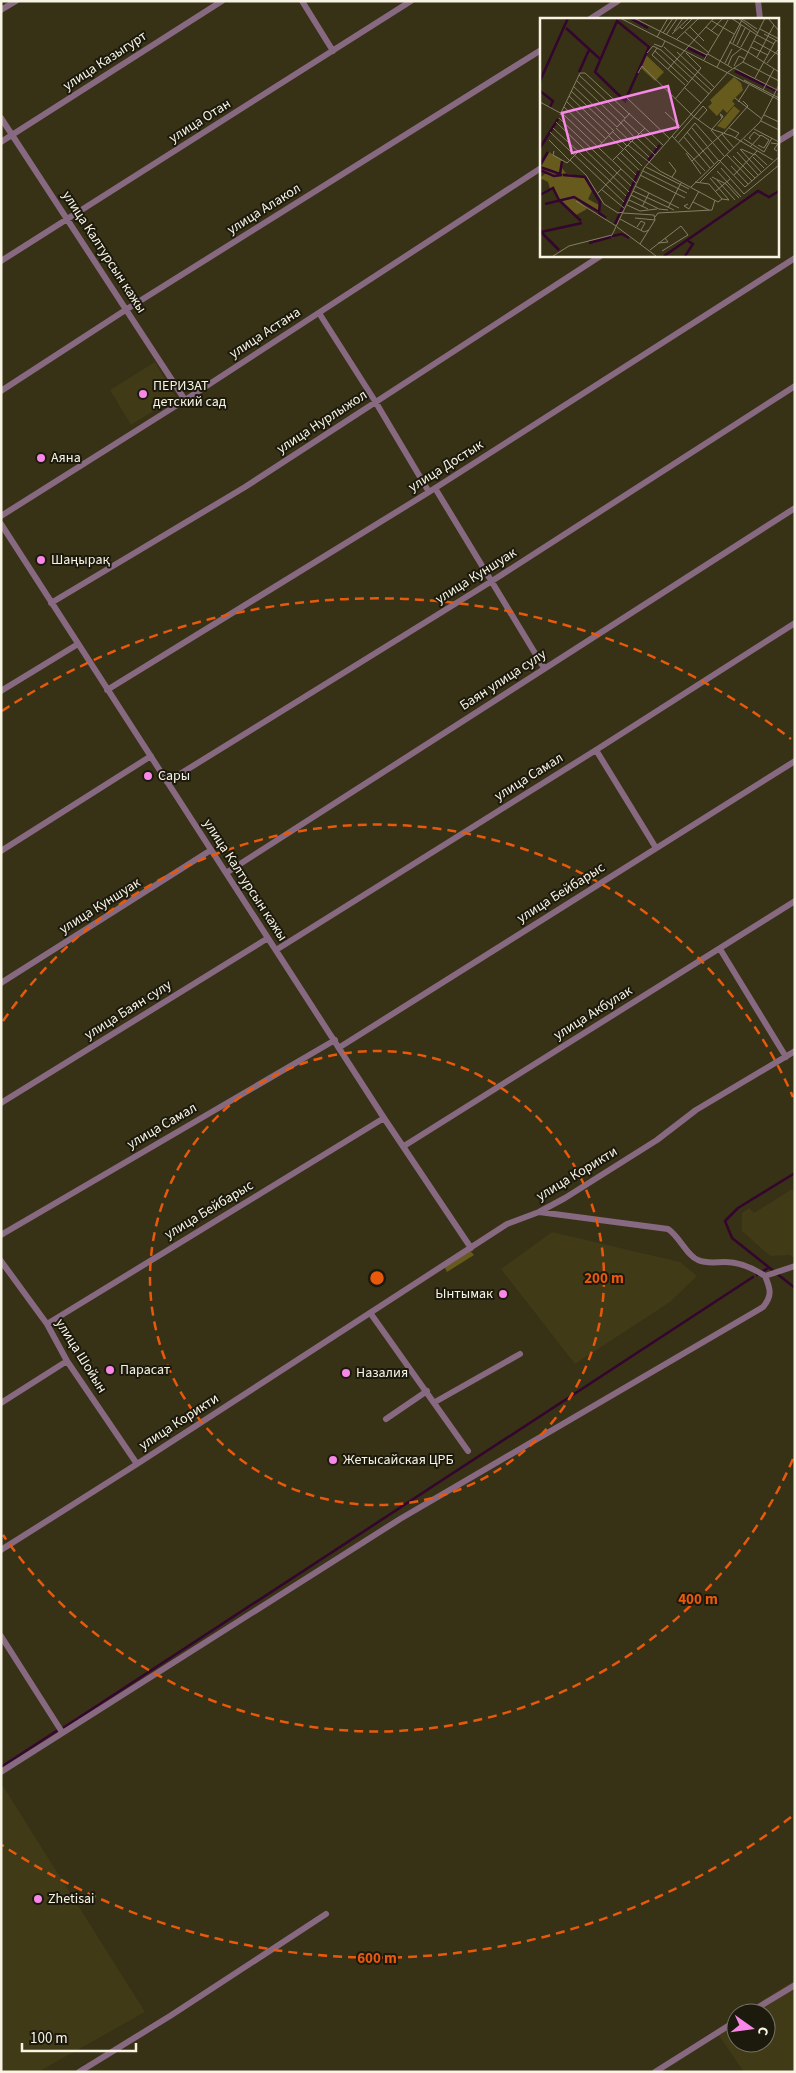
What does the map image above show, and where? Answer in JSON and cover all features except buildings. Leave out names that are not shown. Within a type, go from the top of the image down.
[{"type":"street","points":[[1,10],[16,1]]},
{"type":"street","name":"улица Казыгурт","points":[[1,142],[222,1]]},
{"type":"street","points":[[302,1],[333,51]]},
{"type":"street","name":"улица Отан","points":[[1,261],[411,1]]},
{"type":"street","points":[[592,18],[618,1]]},
{"type":"street","points":[[758,1],[760,18]]},
{"type":"street","name":"улица Алакол","points":[[1,391],[127,309],[540,51]]},
{"type":"street","name":"улица Калтурсын кажы","points":[[1,118],[185,400]]},
{"type":"street","points":[[778,141],[795,130]]},
{"type":"street","name":"улица Астана","points":[[1,516],[185,400],[540,169]]},
{"type":"street","name":"улица Нурлыжол","points":[[51,603],[245,487],[600,256]]},
{"type":"street","name":"улица Достык","points":[[107,690],[432,490],[795,258]]},
{"type":"street","points":[[319,313],[492,581],[544,668]]},
{"type":"street","name":"улица Куншуак","points":[[167,782],[492,581],[795,386]]},
{"type":"street","name":"Баян улица сулу","points":[[226,873],[795,508]]},
{"type":"street","name":"улица Калтурсын кажы","points":[[1,524],[384,1118],[471,1248]]},
{"type":"street","name":"улица Самал","points":[[276,950],[795,623]]},
{"type":"street","points":[[1,691],[78,644]]},
{"type":"street","points":[[596,750],[656,848]]},
{"type":"street","points":[[1,851],[151,756]]},
{"type":"street","name":"улица Бейбарыс","points":[[340,1047],[795,761]]},
{"type":"street","name":"улица Куншуак","points":[[1,983],[211,850]]},
{"type":"street","name":"улица Акбулак","points":[[404,1146],[795,901]]},
{"type":"street","name":"улица Баян сулу","points":[[1,1103],[268,938]]},
{"type":"street","points":[[720,949],[786,1057]]},
{"type":"street","name":"улица Самал","points":[[1,1235],[335,1040]]},
{"type":"street","name":"улица Корикти","points":[[1,1550],[508,1224],[539,1212],[657,1140],[696,1110],[795,1051]]},
{"type":"street","name":"улица Бейбарыс","points":[[47,1324],[384,1118]]},
{"type":"street","points":[[539,1212],[668,1229],[677,1235],[692,1257],[708,1263],[739,1263],[771,1274],[795,1266]]},
{"type":"street","name":"улица Шойын","points":[[2,1264],[47,1324],[67,1361],[137,1464]]},
{"type":"street","points":[[1,1772],[400,1519],[762,1307],[770,1298],[771,1274]]},
{"type":"street","points":[[370,1314],[435,1402],[468,1451]]},
{"type":"street","points":[[435,1402],[520,1354]]},
{"type":"street","points":[[1,1403],[67,1361]]},
{"type":"street","points":[[386,1419],[426,1391]]},
{"type":"street","points":[[1,1636],[62,1732]]},
{"type":"street","points":[[80,2072],[170,2016],[326,1914]]},
{"type":"street","points":[[765,2003],[795,1985]]},
{"type":"street","points":[[655,2072],[726,2027]]},
{"type":"shaded area","name":"ПЕРИЗАТ детский сад","points":[[155,362],[176,397],[131,425],[110,390]]},
{"type":"shaded area","points":[[792,1189],[795,1193],[795,1259],[790,1255],[770,1256],[742,1231],[742,1213],[749,1208],[754,1213]]},
{"type":"shaded area","points":[[552,1232],[680,1262],[697,1276],[670,1302],[575,1364],[501,1269]]},
{"type":"shaded area","points":[[469,1249],[474,1255],[447,1272],[444,1266]]},
{"type":"shaded area","name":"Zhetisai","points":[[3,1786],[145,2012],[38,2072],[1,2072],[1,1787]]},
{"type":"shaded area","points":[[795,1980],[795,2072],[744,2072],[731,2053],[776,2053],[776,2003],[758,2003]]},
{"type":"shaded area","points":[[726,2023],[726,2046],[715,2030]]},
{"type":"waterway","points":[[795,1173],[738,1208],[725,1221],[732,1238],[795,1288]]},
{"type":"waterway","points":[[757,1275],[768,1268]]},
{"type":"waterway","points":[[63,1728],[753,1277]]},
{"type":"waterway","points":[[1,1767],[58,1730]]},
{"type":"place","name":"ПЕРИЗАТ детский сад","points":[[143,394]]},
{"type":"place","name":"Аяна","points":[[41,458]]},
{"type":"place","name":"Шаңырақ","points":[[41,560]]},
{"type":"place","name":"Сары","points":[[148,776]]},
{"type":"place","name":"Ынтымак","points":[[503,1294]]},
{"type":"place","name":"Парасат","points":[[110,1370]]},
{"type":"place","name":"Назалия","points":[[346,1373]]},
{"type":"place","name":"Жетысайская ЦРБ","points":[[333,1460]]},
{"type":"place","name":"Zhetisai","points":[[38,1899]]}]
